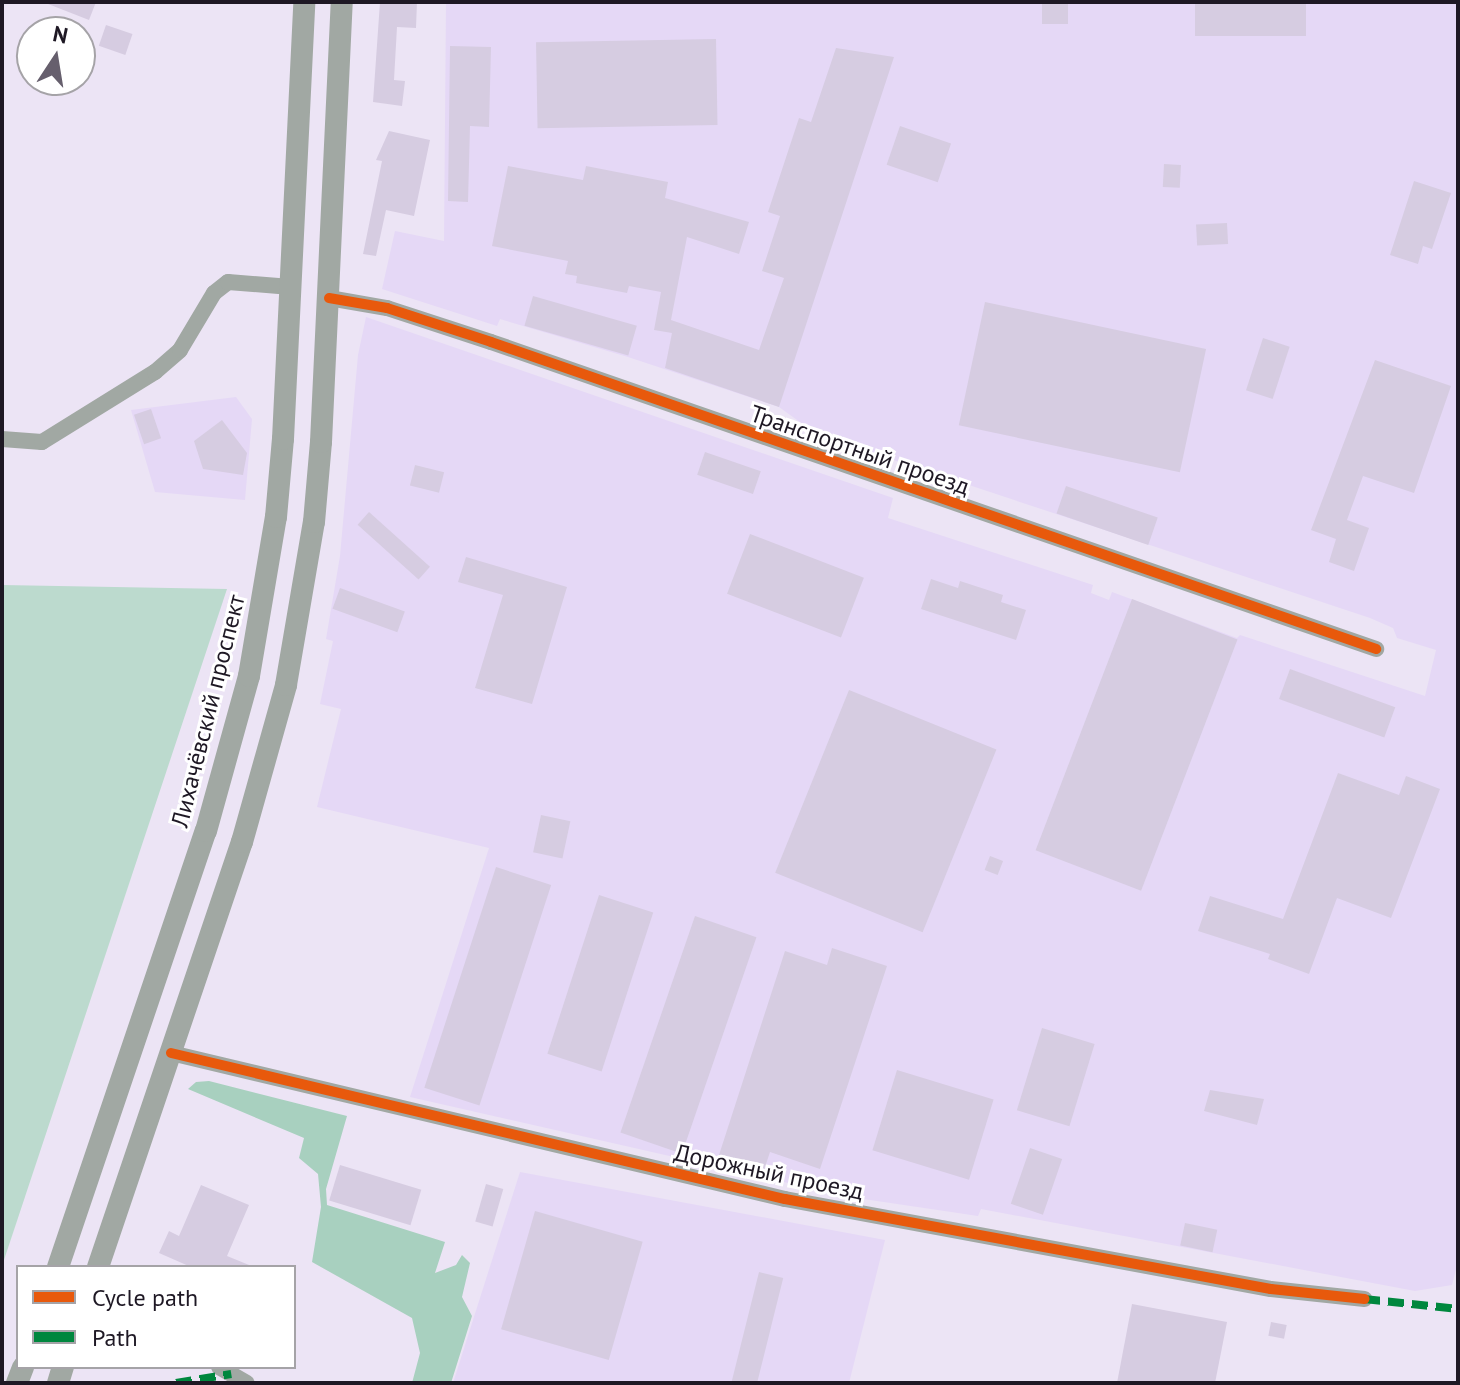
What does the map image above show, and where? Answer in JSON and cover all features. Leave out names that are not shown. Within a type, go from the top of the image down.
[{"type":"main road","name":"Лихачёвский проспект","points":[[59,1265],[202,843],[249,676],[276,517],[291,287],[304,2]]},
{"type":"main road","points":[[99,1265],[246,829],[286,685],[314,522],[329,298],[342,2]]},
{"type":"street","points":[[2,439],[42,442],[155,372],[180,350],[214,293],[228,282],[291,287]]},
{"type":"street","name":"Транспортный проезд","points":[[329,298],[387,308],[491,342],[1376,649]]},
{"type":"street","name":"Дорожный проезд","points":[[171,1053],[785,1199],[1271,1289],[1364,1299]]},
{"type":"street","points":[[222,1369],[247,1383]]},
{"type":"shaded area","points":[[446,2],[1458,2],[1458,1262],[1452,1285],[1415,1291],[981,1209],[978,1216],[850,1197],[410,1097],[489,848],[317,807],[341,709],[320,704],[333,641],[326,639],[340,556],[358,355],[366,317],[893,498],[888,518],[1093,585],[1091,593],[1109,600],[1112,592],[1237,638],[1240,635],[1425,696],[1436,650],[1397,638],[1393,628],[1370,618],[818,435],[779,407],[628,357],[500,319],[497,326],[382,289],[395,231],[444,241]]},
{"type":"shaded area","points":[[236,397],[252,419],[245,500],[155,492],[131,410]]},
{"type":"shaded area","points":[[520,1172],[885,1240],[849,1383],[453,1383]]},
{"type":"green space","points":[[2,585],[227,589],[2,1266]]},
{"type":"green space","points":[[209,1081],[347,1116],[326,1189],[327,1205],[445,1242],[435,1273],[456,1265],[462,1255],[470,1263],[462,1297],[472,1316],[451,1383],[412,1383],[420,1353],[412,1318],[312,1262],[321,1207],[318,1174],[299,1158],[304,1138],[188,1089],[196,1082]]},
{"type":"building","points":[[43,2],[96,2],[91,16],[79,16]]},
{"type":"building","points":[[380,2],[417,2],[416,28],[397,27],[394,80],[405,81],[402,106],[373,102]]},
{"type":"building","points":[[1042,2],[1068,2],[1068,24],[1042,24]]},
{"type":"building","points":[[1195,2],[1306,2],[1306,36],[1195,36]]},
{"type":"building","points":[[106,25],[132,34],[125,55],[99,46]]},
{"type":"building","points":[[716,39],[718,125],[538,128],[536,42]]},
{"type":"building","points":[[450,46],[491,47],[489,127],[470,126],[468,202],[448,201]]},
{"type":"building","points":[[836,48],[894,57],[779,407],[665,368],[672,333],[654,330],[661,292],[629,286],[627,293],[576,283],[577,276],[565,274],[568,261],[492,246],[508,166],[583,180],[586,166],[668,182],[665,198],[749,222],[739,254],[687,237],[671,320],[759,350],[784,278],[762,271],[780,216],[768,212],[799,118],[811,122]]},
{"type":"building","points":[[900,126],[951,144],[938,182],[887,165]]},
{"type":"building","points":[[389,131],[430,140],[414,216],[386,210],[376,256],[363,254],[382,161],[376,160]]},
{"type":"building","points":[[1164,164],[1181,165],[1180,188],[1163,187]]},
{"type":"building","points":[[1414,181],[1451,193],[1432,249],[1423,246],[1418,264],[1390,255]]},
{"type":"building","points":[[1227,223],[1228,244],[1197,246],[1196,225]]},
{"type":"building","points":[[533,296],[637,326],[628,356],[524,326]]},
{"type":"building","points":[[985,302],[1206,349],[1180,472],[959,425]]},
{"type":"building","points":[[1263,338],[1290,347],[1273,399],[1246,390]]},
{"type":"building","points":[[1375,360],[1451,386],[1414,493],[1363,476],[1347,520],[1369,528],[1354,571],[1329,562],[1336,539],[1311,530]]},
{"type":"building","points":[[151,409],[161,438],[144,444],[134,415]]},
{"type":"building","points":[[222,420],[247,453],[243,475],[203,469],[194,441]]},
{"type":"building","points":[[705,452],[761,471],[753,494],[697,475]]},
{"type":"building","points":[[415,465],[444,472],[439,493],[410,485]]},
{"type":"building","points":[[1066,486],[1158,518],[1148,545],[1057,513]]},
{"type":"building","points":[[369,512],[430,567],[419,580],[358,525]]},
{"type":"building","points":[[750,534],[864,578],[841,637],[727,594]]},
{"type":"building","points":[[466,557],[567,587],[532,704],[475,688],[503,595],[458,582]]},
{"type":"building","points":[[931,579],[958,588],[960,581],[1003,595],[1001,602],[1026,610],[1016,640],[921,609]]},
{"type":"building","points":[[340,588],[405,612],[397,632],[332,609]]},
{"type":"building","points":[[1132,599],[1237,639],[1141,891],[1036,850]]},
{"type":"building","points":[[1290,669],[1395,707],[1384,737],[1279,699]]},
{"type":"building","points":[[849,690],[996,750],[923,932],[775,873]]},
{"type":"building","points":[[1338,773],[1399,795],[1406,776],[1440,789],[1391,918],[1337,898],[1309,974],[1268,959],[1270,954],[1198,931],[1210,896],[1283,919]]},
{"type":"building","points":[[541,815],[570,821],[562,858],[533,852]]},
{"type":"building","points":[[990,856],[1003,861],[998,875],[985,870]]},
{"type":"building","points":[[496,867],[551,885],[479,1106],[424,1088]]},
{"type":"building","points":[[599,895],[653,913],[602,1071],[547,1054]]},
{"type":"building","points":[[695,916],[756,937],[682,1154],[620,1133]]},
{"type":"building","points":[[832,948],[887,966],[820,1169],[770,1152],[764,1170],[719,1155],[785,951],[827,965]]},
{"type":"building","points":[[1042,1028],[1095,1044],[1069,1126],[1017,1110]]},
{"type":"building","points":[[897,1070],[994,1100],[969,1180],[872,1150]]},
{"type":"building","points":[[1210,1090],[1264,1099],[1257,1125],[1204,1111]]},
{"type":"building","points":[[1030,1148],[1062,1159],[1043,1215],[1011,1204]]},
{"type":"building","points":[[340,1165],[421,1190],[410,1225],[329,1200]]},
{"type":"building","points":[[486,1184],[503,1189],[493,1226],[475,1221]]},
{"type":"building","points":[[201,1185],[249,1205],[227,1256],[249,1265],[186,1265],[159,1253],[169,1231],[179,1236]]},
{"type":"building","points":[[535,1211],[643,1242],[609,1360],[501,1329]]},
{"type":"building","points":[[1185,1223],[1217,1230],[1212,1252],[1180,1245]]},
{"type":"building","points":[[759,1272],[783,1278],[757,1383],[731,1383]]},
{"type":"building","points":[[1132,1304],[1227,1322],[1215,1383],[1117,1383]]},
{"type":"building","points":[[1271,1322],[1287,1325],[1284,1339],[1268,1336]]},
{"type":"marked path","points":[[1364,1299],[1458,1309]]},
{"type":"marked path","points":[[176,1383],[231,1374]]},
{"type":"cycle path","points":[[329,298],[387,308],[491,342],[1376,649]]},
{"type":"cycle path","points":[[171,1053],[785,1199],[1271,1289],[1364,1299]]}]
